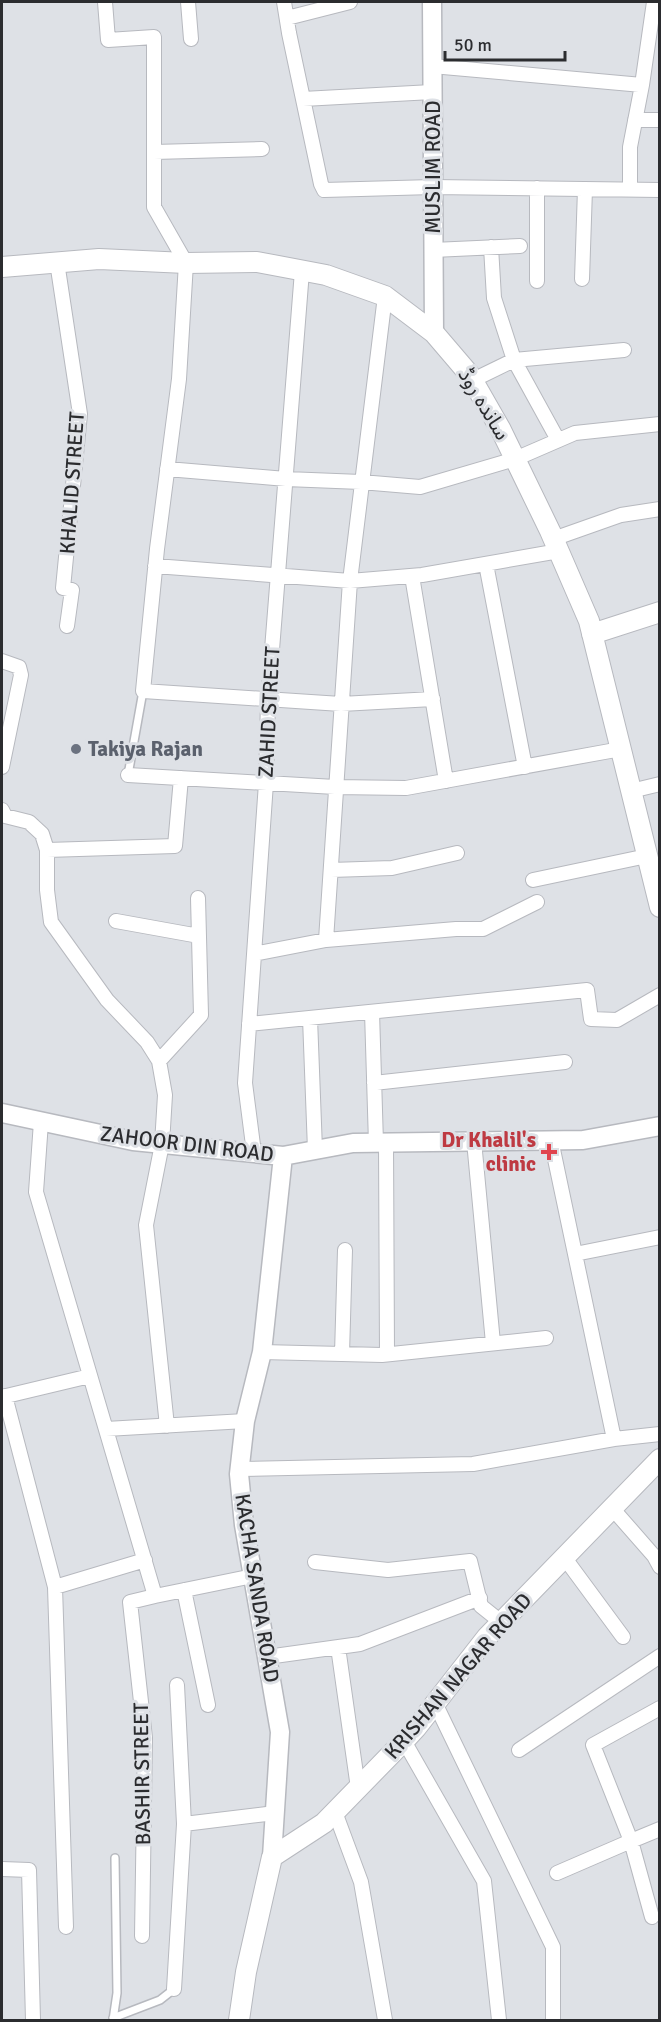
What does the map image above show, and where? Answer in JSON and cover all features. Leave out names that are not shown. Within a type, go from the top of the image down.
[{"type":"main road","name":"ساندہ روڈ","points":[[2,267],[99,259],[186,263],[256,262],[326,275],[385,296],[434,333],[473,380],[515,459],[589,621],[656,901],[660,908]]},
{"type":"main road","points":[[592,634],[660,612]]},
{"type":"main road","name":"KRISHAN NAGAR ROAD","points":[[272,1857],[324,1823],[335,1812],[404,1741],[487,1636],[660,1459]]},
{"type":"main road","name":"KACHA SANDA ROAD","points":[[239,2020],[246,1972],[272,1857]]},
{"type":"street","points":[[105,2],[108,40],[154,37],[154,207],[186,263],[179,379],[155,566],[143,691],[341,705],[432,699]]},
{"type":"street","points":[[188,2],[191,39]]},
{"type":"street","points":[[284,2],[324,190],[433,187],[660,190]]},
{"type":"street","points":[[287,18],[350,2]]},
{"type":"street","name":"MUSLIM ROAD","points":[[432,2],[434,333]]},
{"type":"street","points":[[630,190],[630,147],[654,2],[645,2]]},
{"type":"street","points":[[432,66],[642,85]]},
{"type":"street","points":[[303,99],[432,92]]},
{"type":"street","points":[[635,120],[660,120]]},
{"type":"street","points":[[154,152],[262,150]]},
{"type":"street","points":[[537,188],[537,281]]},
{"type":"street","points":[[582,279],[585,189]]},
{"type":"street","points":[[433,250],[520,246]]},
{"type":"street","points":[[491,247],[495,298],[514,360],[558,440]]},
{"type":"street","name":"KHALID STREET","points":[[57,262],[80,414],[63,588],[72,590],[67,626]]},
{"type":"street","name":"ZAHID STREET","points":[[254,1153],[244,1083],[266,783],[268,700],[302,271]]},
{"type":"street","points":[[326,940],[350,581],[385,296]]},
{"type":"street","points":[[473,380],[514,360],[624,350]]},
{"type":"street","points":[[167,469],[420,487],[515,459],[575,433],[660,424]]},
{"type":"street","points":[[155,566],[350,581],[412,576],[486,564],[556,545],[621,514],[660,509]]},
{"type":"street","points":[[486,564],[525,767]]},
{"type":"street","points":[[412,576],[446,781]]},
{"type":"street","points":[[2,661],[19,667],[21,675],[4,745],[2,767]]},
{"type":"street","points":[[129,775],[335,787],[406,788],[621,749]]},
{"type":"street","points":[[46,850],[176,846],[181,778]]},
{"type":"street","points":[[631,791],[660,784]]},
{"type":"street","points":[[2,810],[5,816],[29,822],[42,834],[46,850],[51,922],[107,1000],[147,1042],[159,1061],[165,1095],[162,1144],[146,1225],[167,1426]]},
{"type":"street","points":[[331,870],[392,868],[457,853]]},
{"type":"street","points":[[533,880],[647,856]]},
{"type":"street","points":[[159,1061],[201,1015],[198,898]]},
{"type":"street","points":[[254,954],[326,940],[456,929],[483,929],[537,902]]},
{"type":"street","points":[[116,921],[199,936]]},
{"type":"street","points":[[249,1024],[587,990],[591,1019],[617,1020],[660,995]]},
{"type":"street","points":[[372,1012],[374,1083],[381,1142],[387,1354]]},
{"type":"street","points":[[310,1018],[315,1150]]},
{"type":"street","points":[[374,1083],[565,1062]]},
{"type":"street","name":"ZAHOOR DIN ROAD","points":[[2,1113],[133,1142],[283,1156],[352,1143],[582,1140],[660,1126]]},
{"type":"street","points":[[41,1122],[36,1192],[155,1596],[253,1576]]},
{"type":"street","points":[[551,1140],[614,1439]]},
{"type":"street","points":[[474,1141],[493,1343]]},
{"type":"street","name":"KACHA SANDA ROAD","points":[[272,1857],[280,1732],[244,1525],[239,1469],[245,1421],[262,1352],[283,1156]]},
{"type":"street","points":[[575,1254],[660,1237]]},
{"type":"street","points":[[342,1354],[345,1250]]},
{"type":"street","points":[[262,1352],[387,1354],[546,1338]]},
{"type":"street","points":[[66,1927],[55,1587],[3,1397],[90,1376]]},
{"type":"street","points":[[106,1429],[245,1421]]},
{"type":"street","points":[[239,1469],[473,1464],[614,1439],[660,1434]]},
{"type":"street","points":[[612,1508],[654,1556],[660,1567]]},
{"type":"street","points":[[564,1557],[623,1637]]},
{"type":"street","points":[[55,1587],[145,1560]]},
{"type":"street","points":[[315,1562],[388,1570],[470,1561],[481,1606],[501,1622]]},
{"type":"street","points":[[184,1590],[208,1705]]},
{"type":"street","name":"BASHIR STREET","points":[[142,1936],[145,1738],[130,1602],[155,1596]]},
{"type":"street","points":[[267,1658],[360,1644],[480,1598]]},
{"type":"street","points":[[338,1647],[358,1788]]},
{"type":"street","points":[[519,1750],[660,1656]]},
{"type":"street","points":[[174,1989],[184,1824],[177,1685]]},
{"type":"street","points":[[435,1703],[553,1947],[553,2020]]},
{"type":"street","points":[[652,1917],[632,1841],[593,1745],[660,1708]]},
{"type":"street","points":[[404,1741],[484,1881],[499,2020]]},
{"type":"street","points":[[335,1812],[361,1882],[384,2020]]},
{"type":"street","points":[[184,1824],[275,1813]]},
{"type":"street","points":[[557,1873],[660,1829]]},
{"type":"street","points":[[2,1869],[29,1870],[33,2020]]},
{"type":"lane","points":[[129,775],[143,691]]},
{"type":"lane","points":[[113,2019],[117,1993],[115,1858]]},
{"type":"lane","points":[[113,2019],[160,2000],[174,1989]]},
{"type":"place","name":"Takiya Rajan","points":[[76,749]]},
{"type":"place","name":"Dr Khalil's clinic","points":[[549,1152]]}]
